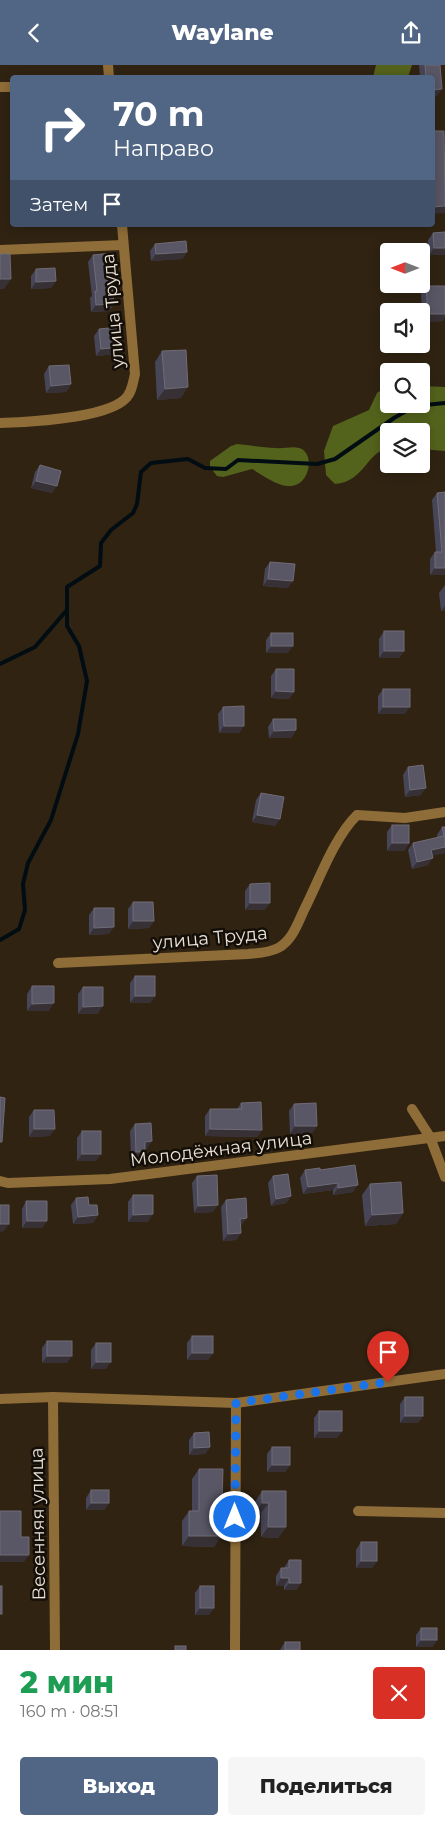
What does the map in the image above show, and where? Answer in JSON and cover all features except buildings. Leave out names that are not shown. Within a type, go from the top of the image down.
[{"type":"street","name":"улица Труда","points":[[0,423],[89,415],[110,408],[125,399],[130,393],[135,374],[122,227]]},
{"type":"street","points":[[0,250],[123,245]]},
{"type":"street","name":"улица Труда","points":[[58,963],[266,953],[276,949],[292,935],[334,850],[350,822],[357,815],[405,818],[445,812]]},
{"type":"street","points":[[412,1109],[430,1137],[445,1177]]},
{"type":"street","name":"Молодёжная улица","points":[[0,1181],[8,1183],[110,1179],[445,1136]]},
{"type":"street","points":[[0,1399],[52,1397],[236,1403],[445,1374]]},
{"type":"street","name":"Весенняя улица","points":[[52,1397],[55,1650]]},
{"type":"street","points":[[235,1650],[236,1403]]},
{"type":"street","points":[[358,1511],[445,1513]]},
{"type":"green space","points":[[376,65],[412,65],[409,75],[374,75]]},
{"type":"green space","points":[[430,386],[445,387],[445,451],[430,450],[430,423],[380,423],[380,451],[353,478],[335,484],[326,475],[324,451],[333,426],[369,410],[377,393],[380,391],[380,413],[430,413]]},
{"type":"green space","points":[[237,444],[271,448],[299,448],[308,456],[309,462],[306,476],[295,485],[288,486],[274,482],[252,469],[223,477],[217,476],[210,467],[210,461],[231,446]]},
{"type":"waterway","points":[[0,940],[19,929],[25,910],[23,884],[28,863],[51,820],[78,734],[87,681],[79,646],[67,626],[67,587],[100,566],[101,543],[111,530],[133,513],[137,504],[141,472],[151,463],[188,459],[205,468],[226,469],[238,460],[317,464],[335,459],[394,418],[415,406],[445,403]]},
{"type":"waterway","points":[[0,664],[35,647],[66,611]]},
{"type":"route","points":[[235,1517],[236,1403],[388,1382]]}]
